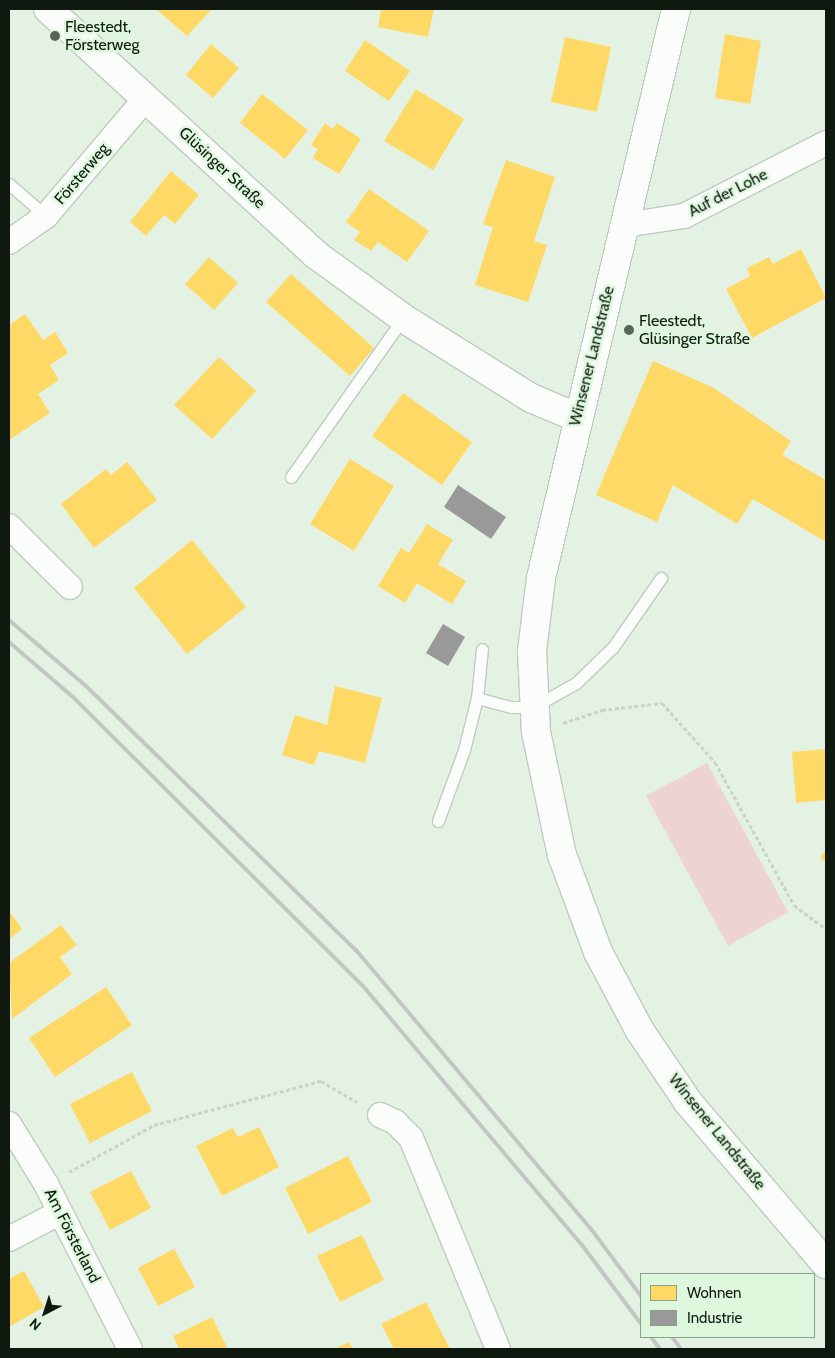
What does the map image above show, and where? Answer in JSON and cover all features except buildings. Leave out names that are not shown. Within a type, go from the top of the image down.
[{"type":"street","name":"Glüsinger Straße","points":[[48,9],[315,254],[403,318],[531,398],[576,417]]},
{"type":"street","name":"Winsener Landstraße","points":[[676,9],[625,225],[576,417],[541,578],[532,651],[534,719],[562,855],[598,952],[640,1031],[688,1102],[826,1264]]},
{"type":"street","name":"Försterweg","points":[[9,242],[46,216],[146,98]]},
{"type":"street","name":"Auf der Lohe","points":[[625,225],[684,216],[826,143]]},
{"type":"street","points":[[9,526],[70,587]]},
{"type":"street","points":[[380,1115],[411,1138],[498,1349]]},
{"type":"street","name":"Am Försterland","points":[[9,1124],[46,1184],[130,1349]]},
{"type":"street","points":[[9,1240],[60,1213]]},
{"type":"lane","points":[[9,184],[46,216]]},
{"type":"lane","points":[[291,477],[403,318]]},
{"type":"lane","points":[[477,698],[512,707],[534,719],[576,683],[613,647],[661,578]]},
{"type":"lane","points":[[438,821],[464,750],[477,698],[482,649]]},
{"type":"path","points":[[534,719],[662,704],[715,762],[794,905],[826,929]]},
{"type":"path","points":[[46,1184],[154,1126],[321,1081],[380,1115]]},
{"type":"shaded area","points":[[707,763],[788,912],[728,946],[646,796]]},
{"type":"railway","points":[[9,620],[86,686],[356,950],[591,1229],[640,1295]]},
{"type":"railway","points":[[9,642],[73,697],[363,986],[582,1245],[640,1323]]},
{"type":"railway","points":[[652,1338],[660,1349]]},
{"type":"railway","points":[[673,1338],[681,1349]]},
{"type":"place","name":"Fleestedt, Försterweg","points":[[55,36]]},
{"type":"place","name":"Fleestedt, Glüsinger Straße","points":[[629,330]]}]
